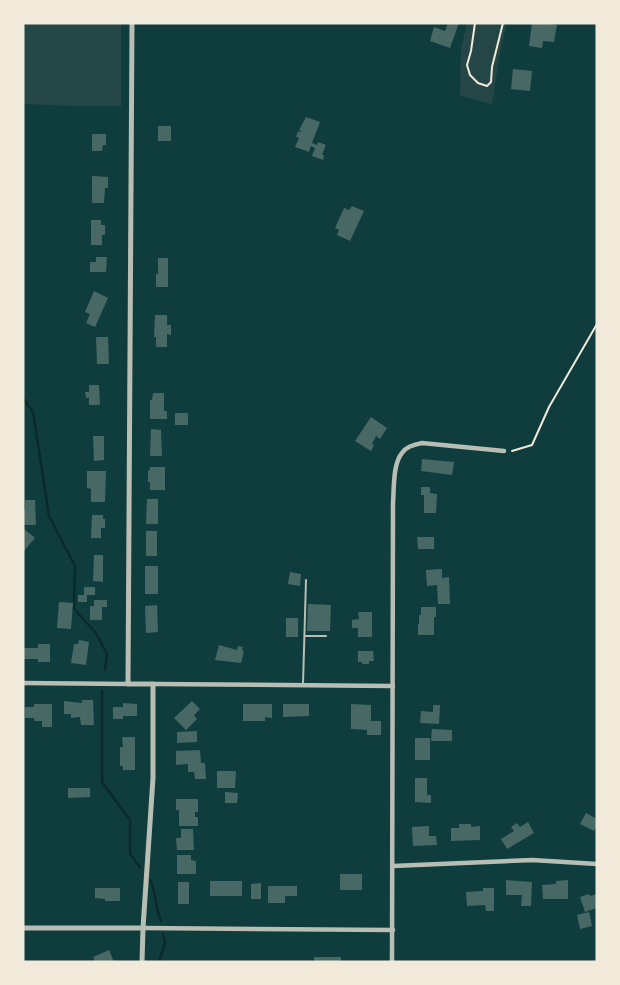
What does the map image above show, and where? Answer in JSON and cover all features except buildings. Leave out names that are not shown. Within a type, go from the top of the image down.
[{"type":"street","points":[[128,684],[132,23]]},
{"type":"street","points":[[392,962],[393,503],[396,469],[400,454],[409,446],[422,443],[504,451]]},
{"type":"street","points":[[23,683],[393,686]]},
{"type":"street","points":[[142,962],[153,778],[153,684]]},
{"type":"street","points":[[393,866],[532,860],[597,864]]},
{"type":"street","points":[[23,928],[393,930]]},
{"type":"lane","points":[[303,685],[306,580]]},
{"type":"lane","points":[[304,636],[326,636]]},
{"type":"path","points":[[475,23],[467,65],[470,75],[478,83],[487,86],[491,82],[503,23]]},
{"type":"path","points":[[504,451],[516,451],[532,445],[549,407],[597,324]]},
{"type":"shaded area","points":[[23,23],[121,23],[121,106],[23,104]]},
{"type":"shaded area","points":[[467,23],[507,23],[492,104],[460,96],[461,48]]},
{"type":"waterway","points":[[23,398],[33,412],[49,516],[75,566],[74,609],[96,633],[107,654],[105,670]]},
{"type":"waterway","points":[[102,691],[102,782],[130,820],[130,854],[140,867]]},
{"type":"waterway","points":[[150,880],[161,921]]},
{"type":"waterway","points":[[159,962],[165,943],[163,934]]}]
